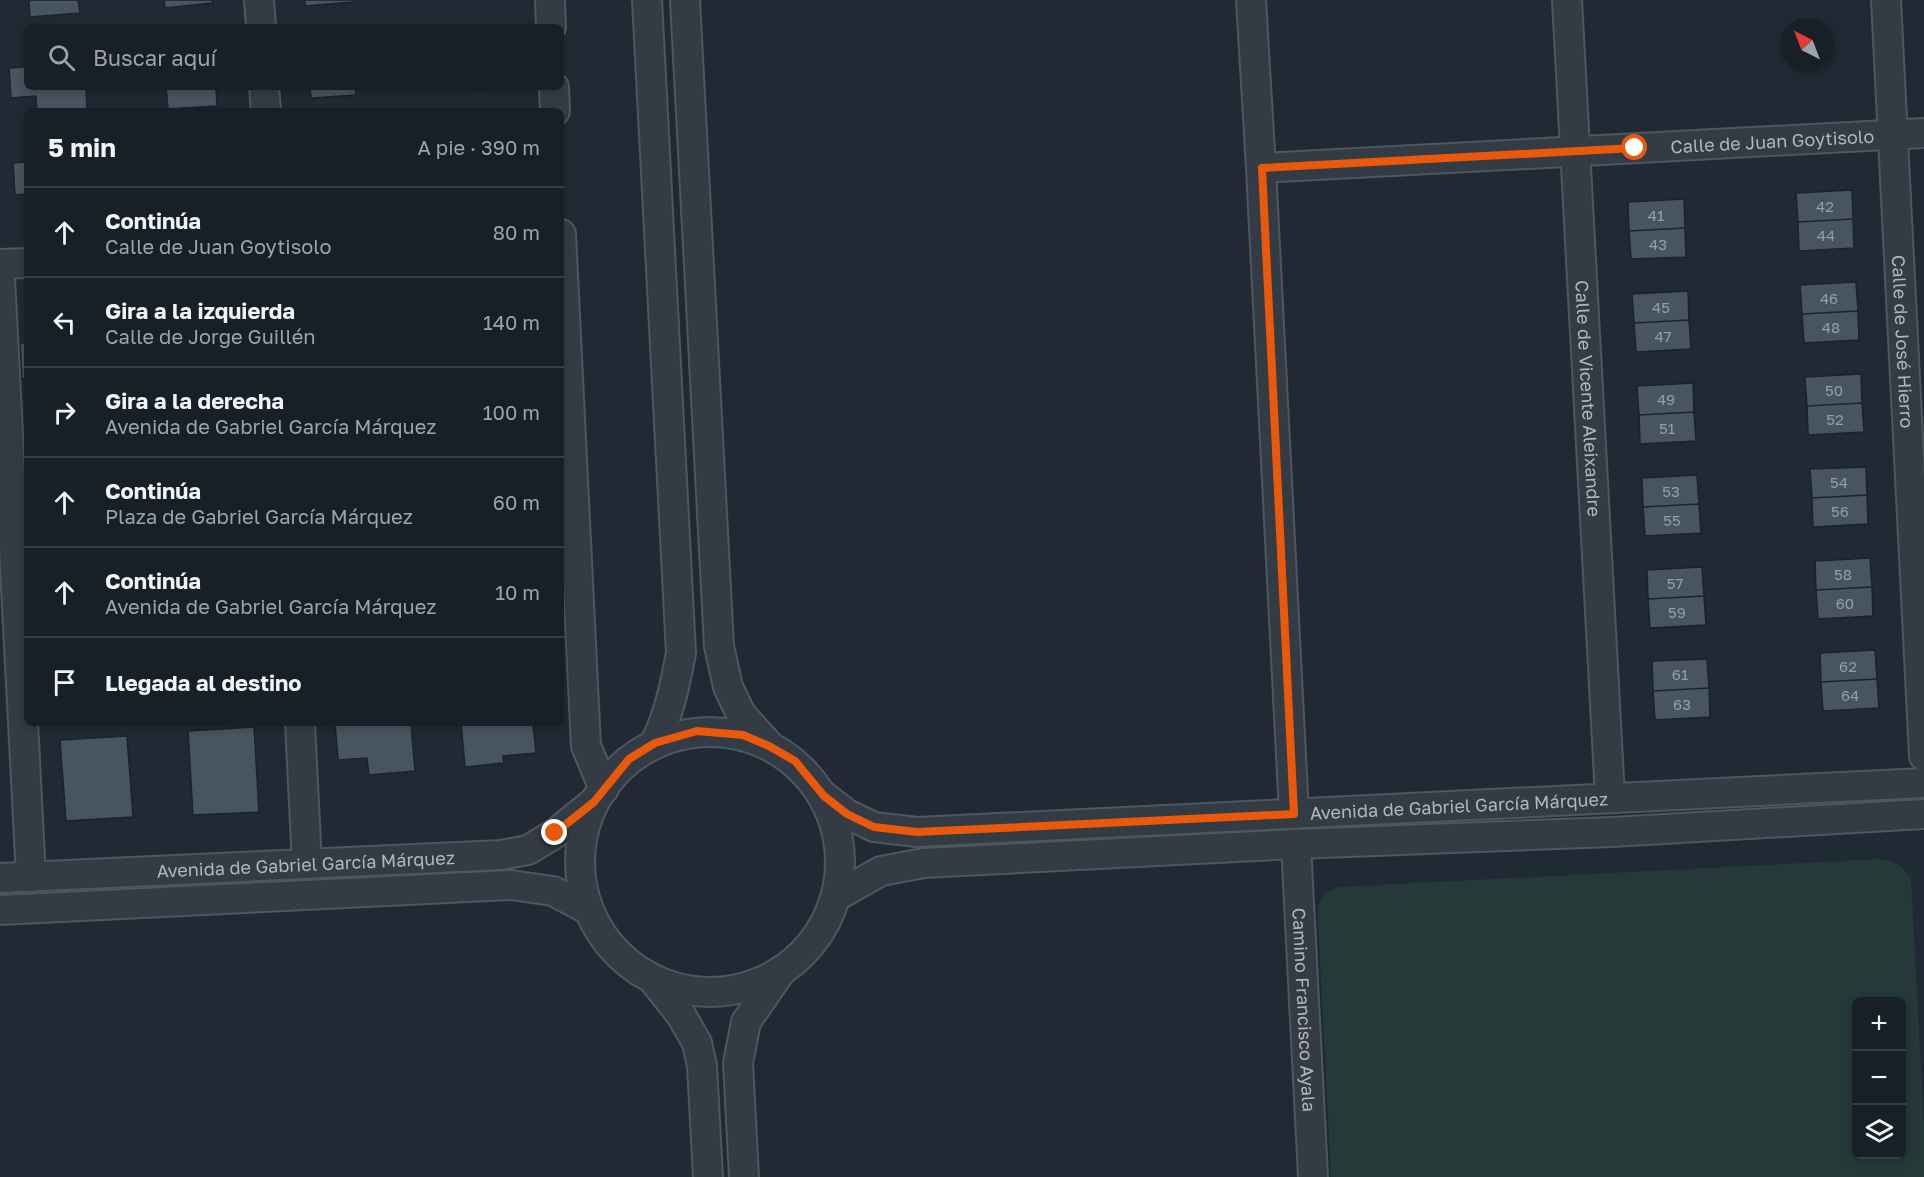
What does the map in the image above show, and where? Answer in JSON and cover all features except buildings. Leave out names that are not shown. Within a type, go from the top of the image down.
[{"type":"street","points":[[259,0],[261,24]]},
{"type":"street","points":[[550,0],[551,24]]},
{"type":"street","points":[[647,0],[681,653],[673,696],[655,743]]},
{"type":"street","points":[[685,0],[718,646],[728,687],[741,714],[769,746]]},
{"type":"street","points":[[1251,0],[1262,168],[1294,814]]},
{"type":"street","name":"Calle de Vicente Aleixandre","points":[[1567,0],[1610,797]]},
{"type":"street","name":"Calle de José Hierro","points":[[1886,0],[1924,756]]},
{"type":"street","points":[[264,90],[266,108]]},
{"type":"street","points":[[554,90],[555,108]]},
{"type":"street","name":"Calle de Juan Goytisolo","points":[[1262,168],[1924,134]]},
{"type":"street","points":[[0,264],[24,263]]},
{"type":"street","points":[[0,278],[31,877]]},
{"type":"street","points":[[564,295],[586,746],[599,796]]},
{"type":"street","points":[[300,726],[307,864]]},
{"type":"street","points":[[708,1177],[702,1066],[697,1043],[681,1015],[655,982],[627,964],[599,932],[584,897],[581,841],[599,796],[629,759],[655,743],[697,731],[743,735],[795,761],[824,796],[841,844],[837,896],[813,944],[779,974],[746,1022],[738,1063],[744,1177]]},
{"type":"street","name":"Avenida de Gabriel García Márquez","points":[[824,796],[847,814],[874,827],[917,832],[1924,783]]},
{"type":"street","name":"Avenida de Gabriel García Márquez","points":[[0,878],[501,855],[528,850],[555,833],[599,796]]},
{"type":"street","name":"Avenida de Gabriel García Márquez","points":[[837,896],[880,871],[924,863],[1296,844],[1612,832],[1924,814]]},
{"type":"street","name":"Camino Francisco Ayala","points":[[1296,844],[1313,1177]]},
{"type":"street","name":"Avenida de Gabriel García Márquez","points":[[0,910],[511,885],[553,891],[589,910]]},
{"type":"street","points":[[655,982],[703,993],[732,992],[779,974]]},
{"type":"green space","points":[[1881,859],[1891,861],[1902,867],[1911,879],[1924,1127],[1924,1177],[1331,1177],[1318,914],[1321,899],[1333,889]]},
{"type":"route","points":[[555,833],[594,802],[629,759],[655,743],[697,731],[743,735],[769,746],[795,761],[824,796],[847,814],[874,827],[917,832],[1294,814],[1262,168],[1635,148]]}]
